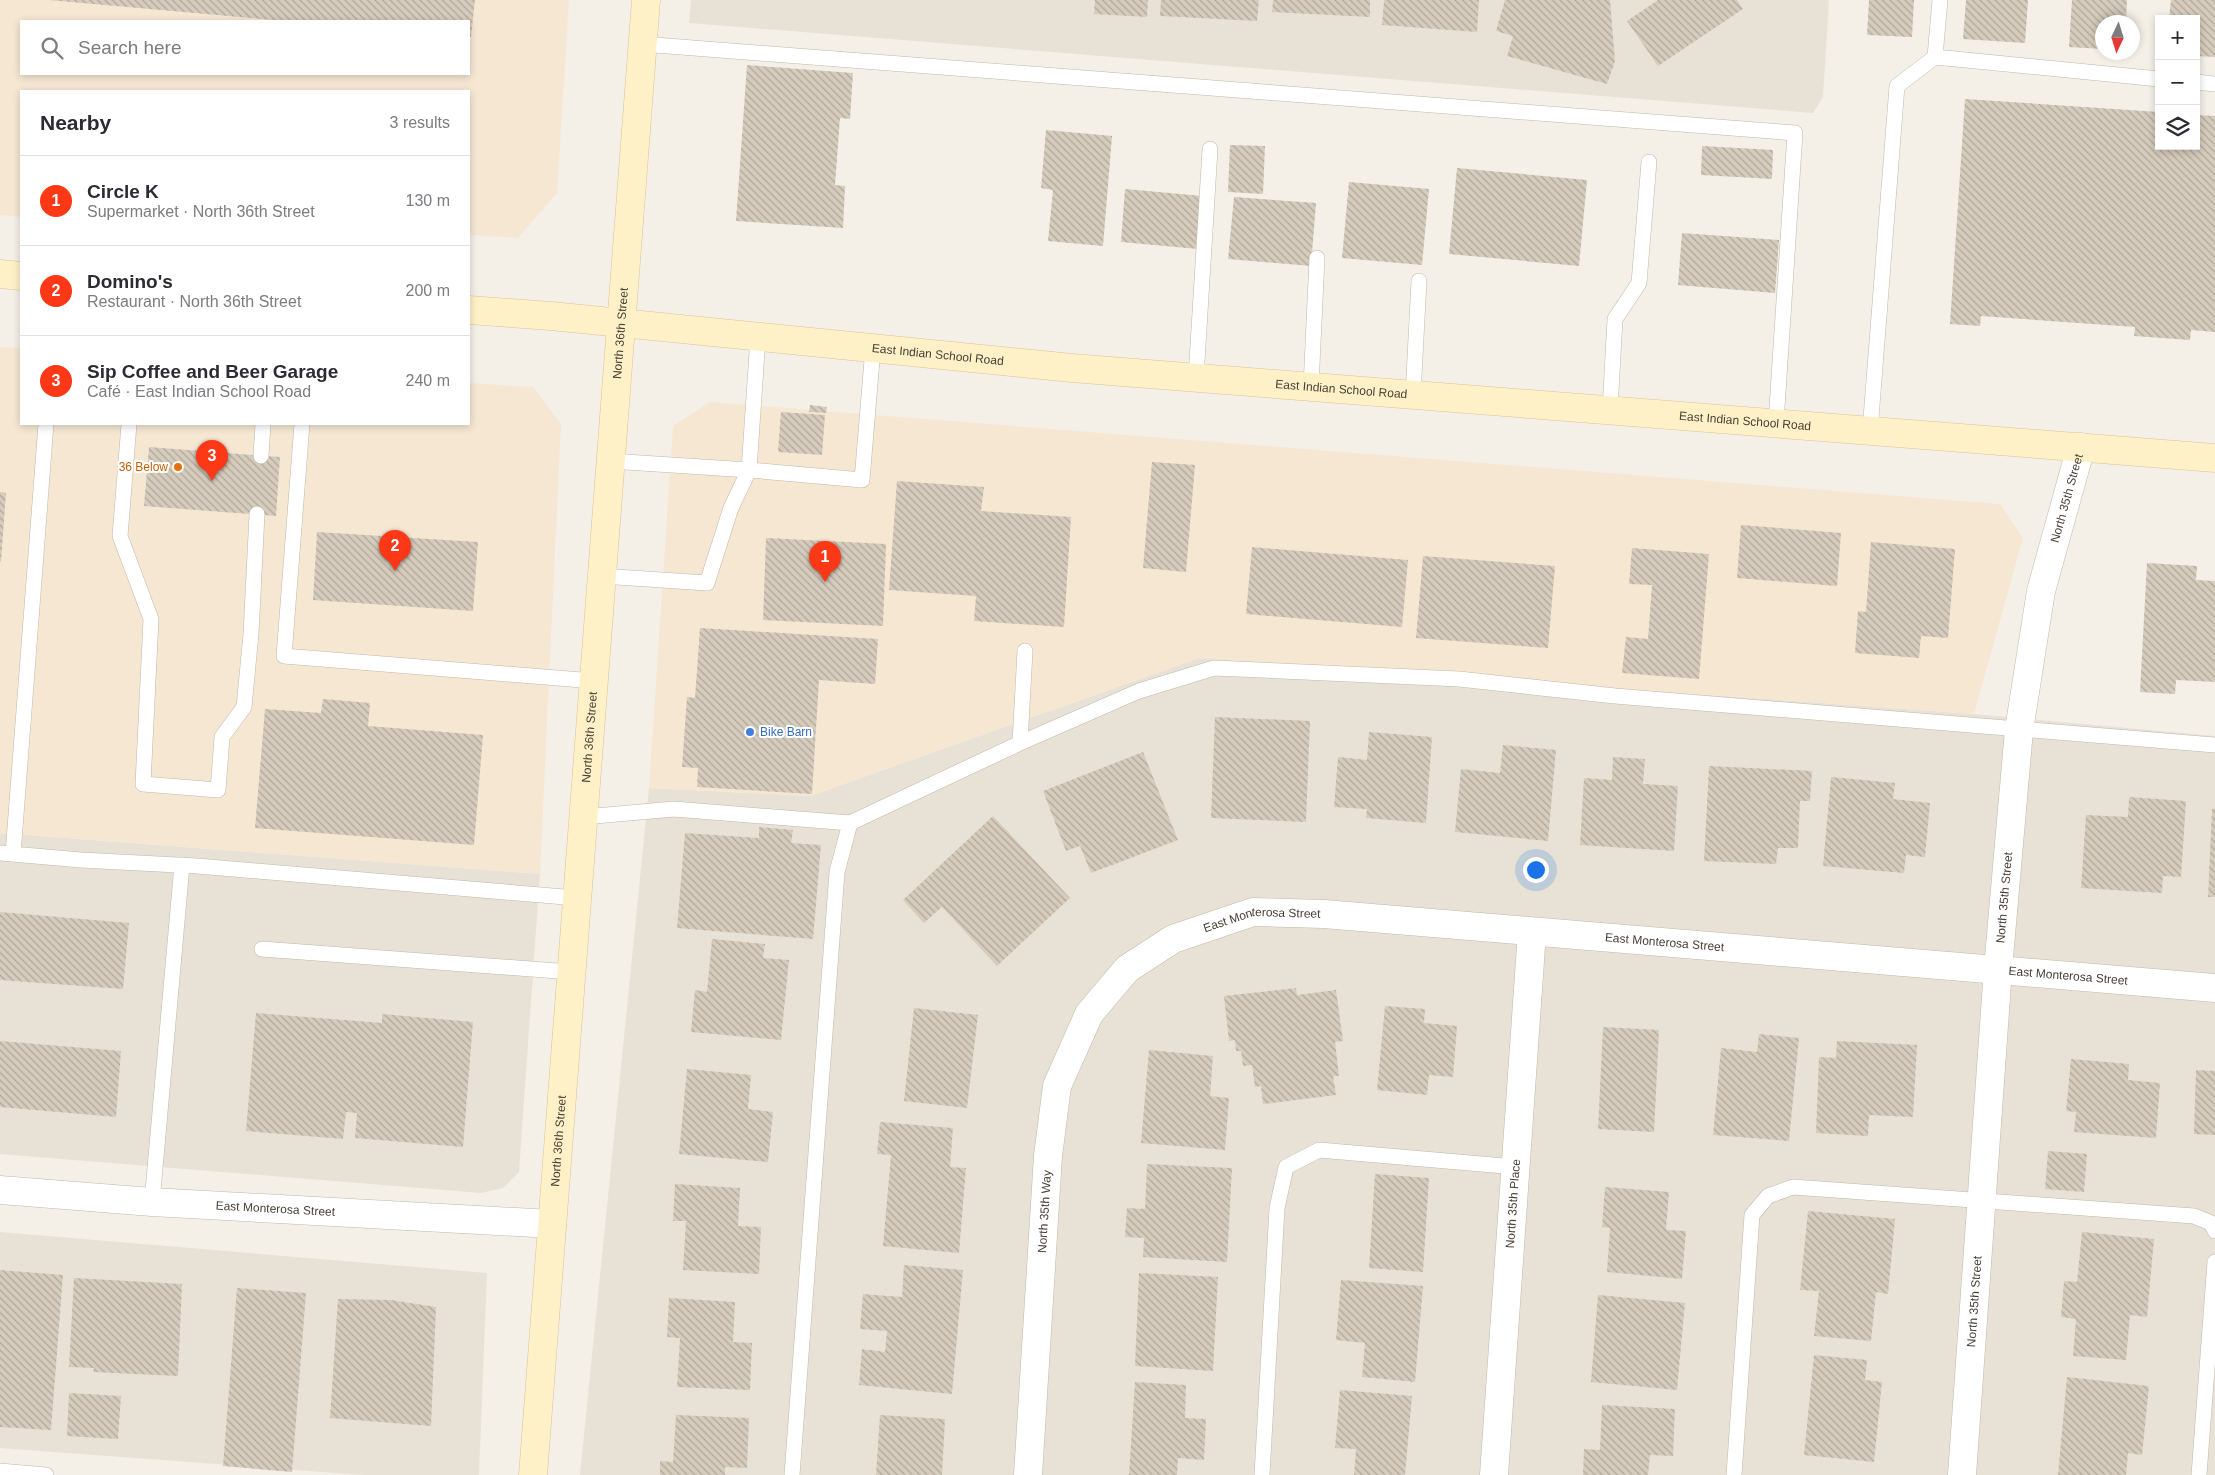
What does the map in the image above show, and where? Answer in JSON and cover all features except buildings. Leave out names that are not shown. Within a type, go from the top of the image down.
[{"type":"main road","name":"North 36th Street","points":[[533,1475],[646,0]]},
{"type":"main road","points":[[0,274],[20,276]]},
{"type":"main road","name":"East Indian School Road","points":[[470,310],[1037,365],[2215,458]]},
{"type":"street","name":"North 35th Street","points":[[1962,1475],[1998,969],[2019,730],[2041,590],[2081,447]]},
{"type":"street","name":"East Monterosa Street","points":[[1127,969],[1173,939],[1252,912],[1324,914],[2215,988]]},
{"type":"street","name":"North 35th Place","points":[[1494,1475],[1532,932]]},
{"type":"street","name":"North 35th Way","points":[[1028,1475],[1048,1156],[1057,1086],[1089,1014],[1127,969]]},
{"type":"street","name":"East Monterosa Street","points":[[0,1190],[152,1202],[552,1224]]},
{"type":"lane","points":[[1935,57],[1940,0]]},
{"type":"lane","points":[[642,44],[1795,133],[1776,423]]},
{"type":"lane","points":[[1870,431],[1897,86],[1935,57],[2155,79]]},
{"type":"lane","points":[[2200,82],[2215,84]]},
{"type":"lane","points":[[1196,378],[1210,149]]},
{"type":"lane","points":[[1610,410],[1615,319],[1639,283],[1649,162]]},
{"type":"lane","points":[[1311,387],[1317,258]]},
{"type":"lane","points":[[1413,395],[1419,281]]},
{"type":"lane","points":[[601,576],[707,583],[731,508],[749,470],[758,337]]},
{"type":"lane","points":[[610,461],[862,480],[872,348]]},
{"type":"lane","points":[[46,425],[6,854],[182,865],[577,898]]},
{"type":"lane","points":[[129,425],[120,536],[151,619],[143,784],[218,790],[222,737],[244,707],[251,634],[257,514]]},
{"type":"lane","points":[[261,456],[263,425]]},
{"type":"lane","points":[[302,425],[284,656],[594,681]]},
{"type":"lane","points":[[1020,743],[1025,651]]},
{"type":"lane","points":[[584,817],[674,809],[850,824],[1020,743],[1139,691],[1214,668],[1459,678],[1615,696],[2215,746]]},
{"type":"lane","points":[[792,1475],[837,872],[850,824]]},
{"type":"lane","points":[[152,1202],[182,865]]},
{"type":"lane","points":[[262,949],[571,972]]},
{"type":"lane","points":[[1262,1475],[1277,1208],[1286,1167],[1319,1150],[1516,1168]]},
{"type":"lane","points":[[1734,1475],[1752,1215],[1768,1196],[1793,1188],[2194,1216],[2211,1222],[2215,1231]]},
{"type":"lane","points":[[2199,1475],[2215,1262]]},
{"type":"lane","points":[[0,1471],[46,1475]]},
{"type":"shaded area","points":[[0,0],[569,0],[557,193],[518,238],[470,235],[470,90],[20,90],[20,217],[0,215]]},
{"type":"shaded area","points":[[691,0],[1829,0],[1823,97],[1813,113],[689,23]]},
{"type":"shaded area","points":[[0,347],[20,348],[20,425],[470,425],[470,383],[533,387],[561,424],[540,874],[0,833]]},
{"type":"shaded area","points":[[710,402],[2000,504],[2023,538],[1974,714],[1199,658],[810,796],[649,788],[673,426]]},
{"type":"shaded area","points":[[1199,658],[1974,714],[2215,736],[2215,1475],[580,1475],[649,788],[810,796]]},
{"type":"shaded area","points":[[0,833],[540,874],[519,1172],[503,1188],[481,1193],[0,1154]]},
{"type":"shaded area","points":[[0,1232],[487,1273],[479,1475],[363,1475],[0,1448]]},
{"type":"place","name":"36 Below","points":[[178,467]]},
{"type":"place","name":"Sip Coffee and Beer Garage","points":[[212,481]]},
{"type":"place","name":"Domino's","points":[[395,571]]},
{"type":"place","name":"Circle K","points":[[825,582]]},
{"type":"place","name":"Bike Barn","points":[[750,732]]}]
